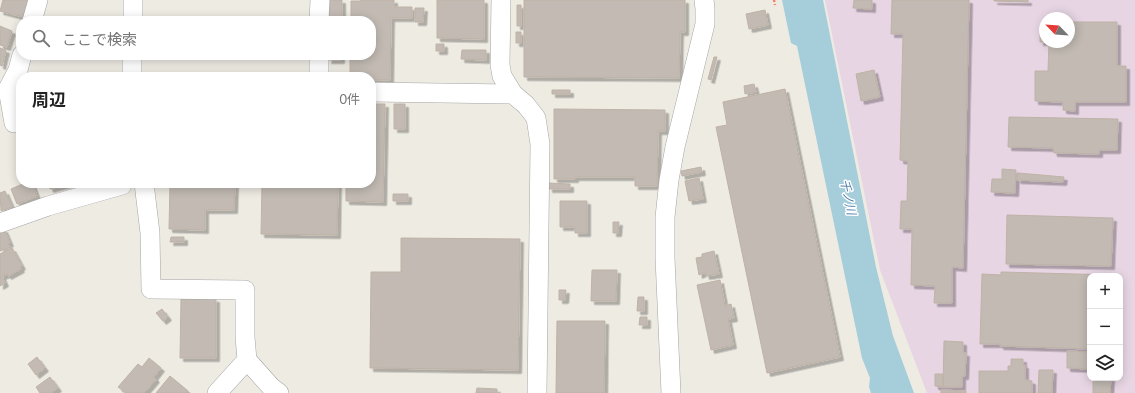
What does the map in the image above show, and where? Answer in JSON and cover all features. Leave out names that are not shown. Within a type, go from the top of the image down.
[{"type":"street","points":[[33,16],[38,0]]},
{"type":"street","points":[[133,0],[133,16]]},
{"type":"street","points":[[320,0],[320,16]]},
{"type":"street","points":[[501,0],[500,65],[502,76],[513,94],[526,105],[536,118],[540,144],[538,393]]},
{"type":"street","points":[[671,393],[665,258],[665,217],[669,180],[675,147],[705,24],[704,0]]},
{"type":"street","points":[[17,72],[21,60]]},
{"type":"street","points":[[132,60],[132,72]]},
{"type":"street","points":[[319,60],[319,72]]},
{"type":"street","points":[[14,122],[4,95],[16,74]]},
{"type":"street","points":[[376,92],[513,94]]},
{"type":"street","points":[[0,224],[48,206],[111,188]]},
{"type":"street","points":[[145,188],[150,233],[151,289],[245,290],[244,337],[247,360],[271,387],[279,393]]},
{"type":"street","points":[[218,391],[247,360]]},
{"type":"path","points":[[774,0],[775,5]]},
{"type":"shaded area","points":[[825,0],[1135,0],[1135,393],[927,393],[880,270]]},
{"type":"water","name":"千ノ川","points":[[782,0],[823,0],[876,267],[893,336],[914,393],[871,393],[869,387],[870,378],[862,358],[797,46],[791,43]]},
{"type":"building","points":[[3,0],[28,0],[23,16],[0,11]]},
{"type":"building","points":[[330,0],[342,0],[342,16],[329,16]]},
{"type":"building","points":[[394,0],[394,7],[412,7],[412,18],[391,18],[390,80],[376,80],[376,72],[350,72],[350,60],[376,60],[376,16],[351,16],[351,1]]},
{"type":"building","points":[[437,0],[484,0],[484,39],[437,38]]},
{"type":"building","points":[[524,0],[685,0],[685,32],[680,32],[679,78],[524,77]]},
{"type":"building","points":[[854,0],[872,0],[872,9],[853,8]]},
{"type":"building","points":[[892,0],[969,0],[963,268],[952,267],[952,303],[934,303],[935,286],[911,285],[912,229],[900,229],[901,201],[907,201],[908,161],[900,160],[903,34],[891,34]]},
{"type":"building","points":[[1028,0],[1028,2],[994,1]]},
{"type":"building","points":[[517,5],[521,5],[521,26],[517,26]]},
{"type":"building","points":[[415,8],[424,8],[423,22],[415,22]]},
{"type":"building","points":[[765,10],[768,25],[749,29],[746,14]]},
{"type":"building","points":[[1075,22],[1117,22],[1117,66],[1126,66],[1126,102],[1075,102],[1075,111],[1063,110],[1063,102],[1035,101],[1035,71],[1048,71],[1049,48],[1075,48]]},
{"type":"building","points":[[0,26],[12,31],[7,47],[0,45]]},
{"type":"building","points":[[516,32],[521,32],[521,43],[516,43]]},
{"type":"building","points":[[436,44],[444,44],[444,51],[436,51]]},
{"type":"building","points":[[0,48],[6,50],[2,66],[0,65]]},
{"type":"building","points":[[462,50],[486,50],[486,60],[461,59]]},
{"type":"building","points":[[714,57],[717,57],[711,80],[708,79]]},
{"type":"building","points":[[874,70],[880,97],[861,101],[856,74]]},
{"type":"building","points":[[754,84],[756,92],[745,94],[744,86]]},
{"type":"building","points":[[785,89],[840,357],[767,373],[716,127],[727,125],[723,102]]},
{"type":"building","points":[[552,90],[570,90],[570,94],[552,94]]},
{"type":"building","points":[[376,104],[385,104],[383,202],[346,201],[346,188],[376,188]]},
{"type":"building","points":[[394,104],[405,104],[405,129],[394,129]]},
{"type":"building","points":[[554,109],[665,110],[665,131],[658,131],[657,186],[635,186],[635,177],[575,177],[575,179],[554,179]]},
{"type":"building","points":[[1009,117],[1118,119],[1117,150],[1099,150],[1099,154],[1054,153],[1053,148],[1008,147]]},
{"type":"building","points":[[701,167],[702,172],[682,176],[681,171]]},
{"type":"building","points":[[1002,169],[1016,170],[1015,193],[991,192],[992,179],[1002,179]]},
{"type":"building","points":[[1018,173],[1064,177],[1063,182],[1017,180]]},
{"type":"building","points":[[699,178],[703,199],[689,201],[685,181]]},
{"type":"building","points":[[549,183],[570,184],[570,189],[549,189]]},
{"type":"building","points":[[16,187],[34,188],[37,196],[17,204],[11,189]]},
{"type":"building","points":[[170,188],[235,188],[234,210],[205,210],[205,230],[169,229]]},
{"type":"building","points":[[262,188],[338,188],[337,235],[261,234]]},
{"type":"building","points":[[5,191],[12,207],[1,211],[0,193]]},
{"type":"building","points":[[393,194],[408,194],[408,201],[393,201]]},
{"type":"building","points":[[560,201],[587,201],[587,233],[575,233],[575,227],[560,227]]},
{"type":"building","points":[[1007,215],[1113,218],[1111,266],[1006,264]]},
{"type":"building","points":[[613,222],[619,222],[618,233],[613,233]]},
{"type":"building","points":[[4,229],[10,243],[8,244],[10,247],[0,251],[0,230]]},
{"type":"building","points":[[171,237],[184,237],[184,242],[170,242]]},
{"type":"building","points":[[401,238],[520,239],[518,370],[370,368],[371,272],[401,272]]},
{"type":"building","points":[[12,248],[22,266],[20,267],[21,269],[8,276],[7,274],[2,276],[5,283],[0,286],[0,254]]},
{"type":"building","points":[[714,251],[719,274],[706,276],[705,272],[699,275],[696,258],[702,257],[702,254]]},
{"type":"building","points":[[592,270],[617,270],[616,301],[591,301]]},
{"type":"building","points":[[1001,272],[1087,274],[1087,349],[980,344],[982,274],[1001,275]]},
{"type":"building","points":[[720,280],[725,306],[731,304],[734,318],[728,319],[733,345],[711,350],[697,285]]},
{"type":"building","points":[[559,290],[566,290],[565,300],[559,300]]},
{"type":"building","points":[[638,297],[644,297],[644,311],[637,311]]},
{"type":"building","points":[[181,298],[216,299],[216,358],[180,358]]},
{"type":"building","points":[[162,309],[168,317],[163,321],[156,313]]},
{"type":"building","points":[[640,317],[647,317],[647,325],[639,325]]},
{"type":"building","points":[[557,321],[605,321],[604,393],[556,393]]},
{"type":"building","points":[[944,341],[963,342],[963,353],[966,353],[965,376],[962,376],[962,387],[943,387]]},
{"type":"building","points":[[1067,351],[1087,352],[1087,369],[1067,368]]},
{"type":"building","points":[[37,357],[45,368],[36,375],[28,364]]},
{"type":"building","points":[[149,358],[161,368],[154,377],[156,379],[144,393],[126,393],[118,387],[138,364],[142,367]]},
{"type":"building","points":[[1011,359],[1023,359],[1023,365],[1025,365],[1025,380],[1032,381],[1032,393],[979,393],[979,371],[1008,371],[1008,366],[1011,366]]},
{"type":"building","points":[[1039,370],[1053,370],[1052,393],[1038,393]]},
{"type":"building","points":[[935,374],[943,374],[943,387],[935,386]]},
{"type":"building","points":[[170,376],[188,391],[186,393],[156,393]]},
{"type":"building","points":[[50,377],[58,388],[51,393],[40,393],[36,387]]},
{"type":"building","points":[[1093,381],[1111,381],[1110,393],[1093,393]]},
{"type":"building","points":[[477,388],[497,389],[497,393],[476,393]]},
{"type":"building","points":[[941,390],[966,391],[966,393],[941,393]]}]
